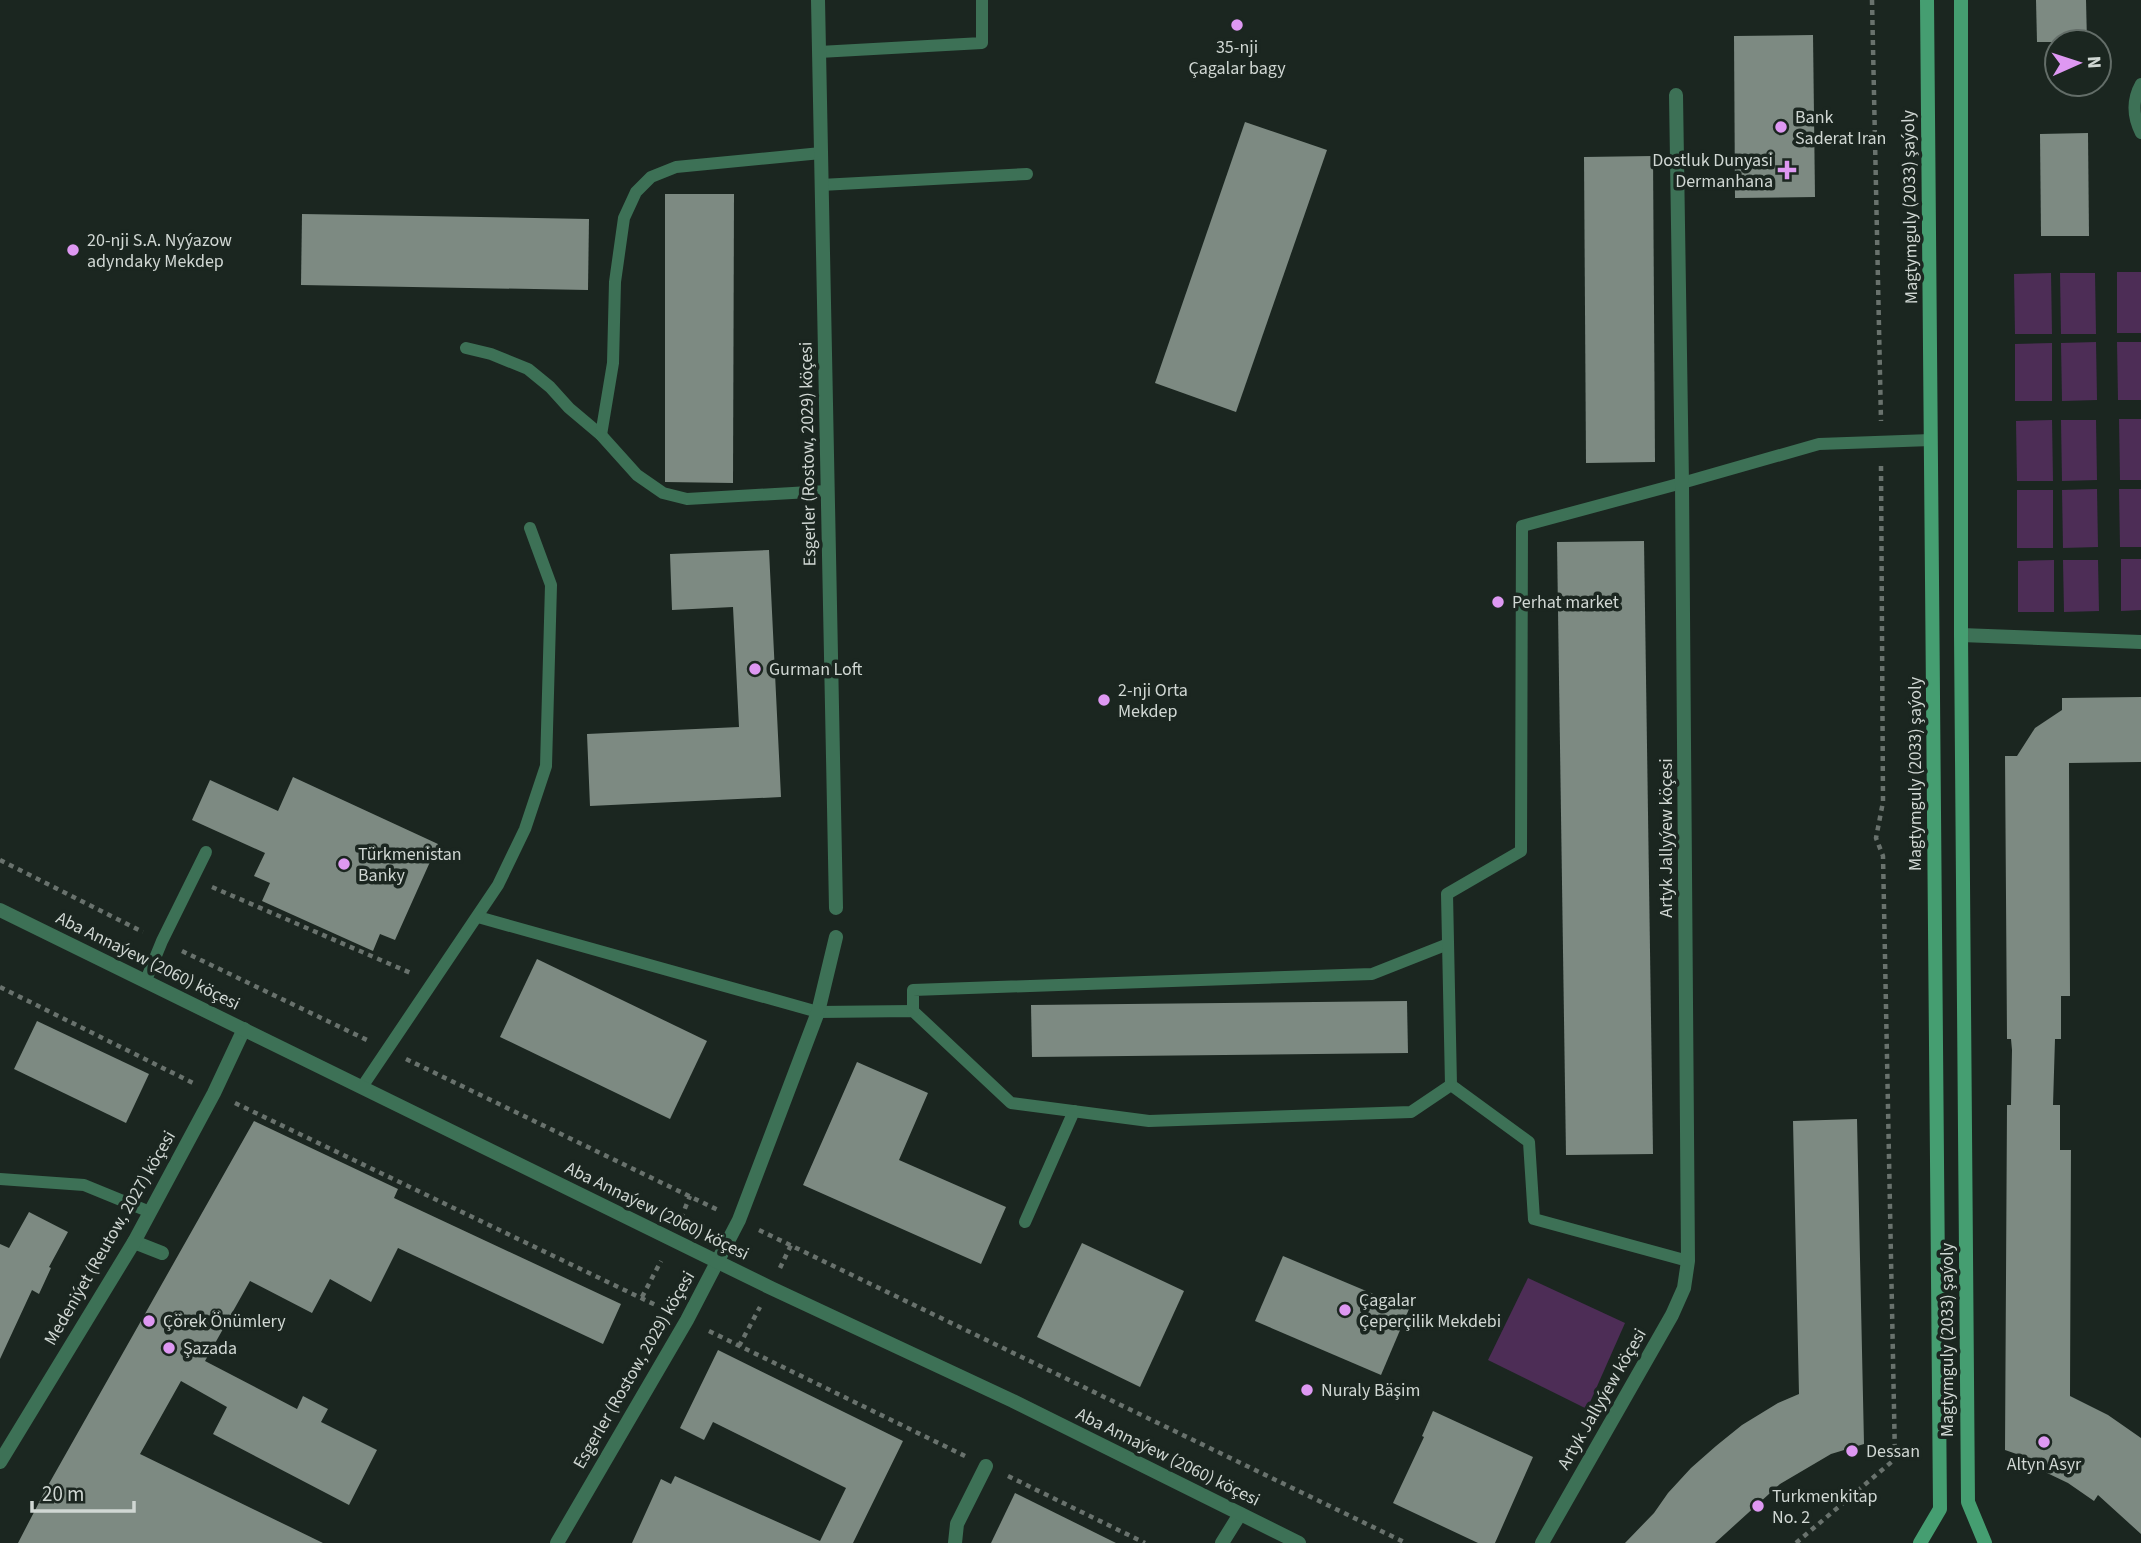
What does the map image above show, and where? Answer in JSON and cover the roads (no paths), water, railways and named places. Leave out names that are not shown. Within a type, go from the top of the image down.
[{"type":"main road","name":"Magtymguly (2033) şaýoly","points":[[1920,1543],[1940,1508],[1927,0]]},
{"type":"main road","name":"Magtymguly (2033) şaýoly","points":[[1961,0],[1961,635],[1968,1502],[1985,1543]]},
{"type":"street","name":"Esgerler (Rostow, 2029) köçesi","points":[[818,0],[836,908]]},
{"type":"street","name":"Artyk Jallyýew köçesi","points":[[1542,1543],[1672,1315],[1684,1288],[1688,1261],[1676,95]]},
{"type":"street","points":[[1961,635],[2141,642]]},
{"type":"street","name":"Aba Annaýew (2060) köçesi","points":[[0,910],[717,1261],[1013,1401],[1299,1543]]},
{"type":"street","name":"Esgerler (Rostow, 2029) köçesi","points":[[557,1543],[687,1320],[739,1220],[818,1012],[836,937]]},
{"type":"street","name":"Medeniýet (Reutow, 2027) köçesi","points":[[0,1461],[134,1242],[214,1093],[244,1029]]},
{"type":"street","points":[[134,1242],[162,1253]]},
{"type":"street","points":[[955,1543],[957,1524],[986,1466]]},
{"type":"street","points":[[1223,1543],[1240,1514]]},
{"type":"lane","points":[[819,52],[982,43],[982,0]]},
{"type":"lane","points":[[2141,84],[2134,99],[2135,119],[2141,133]]},
{"type":"lane","points":[[601,435],[613,363],[615,282],[624,218],[636,191],[651,177],[676,167],[821,153]]},
{"type":"lane","points":[[821,185],[1027,174]]},
{"type":"lane","points":[[466,348],[491,354],[528,369],[601,435],[637,475],[663,493],[687,499],[827,491]]},
{"type":"lane","points":[[1451,1085],[1447,894],[1521,851],[1522,526],[1819,444],[1931,440]]},
{"type":"lane","points":[[362,1087],[499,886],[525,829],[546,766],[551,584],[530,528]]},
{"type":"lane","points":[[146,981],[206,852]]},
{"type":"lane","points":[[478,917],[818,1012],[913,1012],[1011,1103],[1149,1121],[1411,1112],[1451,1085]]},
{"type":"lane","points":[[913,1012],[913,990],[1372,975],[1448,944]]},
{"type":"lane","points":[[1451,1085],[1529,1142],[1534,1219],[1688,1261]]},
{"type":"lane","points":[[1025,1222],[1074,1111]]},
{"type":"lane","points":[[0,1179],[84,1185],[150,1212]]},
{"type":"place","name":"35-nji Çagalar bagy","points":[[1237,25]]},
{"type":"place","name":"Bank Saderat Iran","points":[[1781,127]]},
{"type":"place","name":"Dostluk Dunyasi Dermanhana","points":[[1787,170]]},
{"type":"place","name":"20-nji S.A. Nyýazow adyndaky Mekdep","points":[[73,250]]},
{"type":"place","name":"Perhat market","points":[[1498,602]]},
{"type":"place","name":"Gurman Loft","points":[[755,669]]},
{"type":"place","name":"2-nji Orta Mekdep","points":[[1104,700]]},
{"type":"place","name":"Türkmenistan Banky","points":[[344,864]]},
{"type":"place","name":"Çagalar Çeperçilik Mekdebi","points":[[1345,1310]]},
{"type":"place","name":"Çörek Önümlery","points":[[149,1321]]},
{"type":"place","name":"Şazada","points":[[169,1348]]},
{"type":"place","name":"Nuraly Bäşim","points":[[1307,1390]]},
{"type":"place","name":"Altyn Asyr","points":[[2044,1442]]},
{"type":"place","name":"Dessan","points":[[1852,1451]]},
{"type":"place","name":"Turkmenkitap No. 2","points":[[1758,1506]]}]
